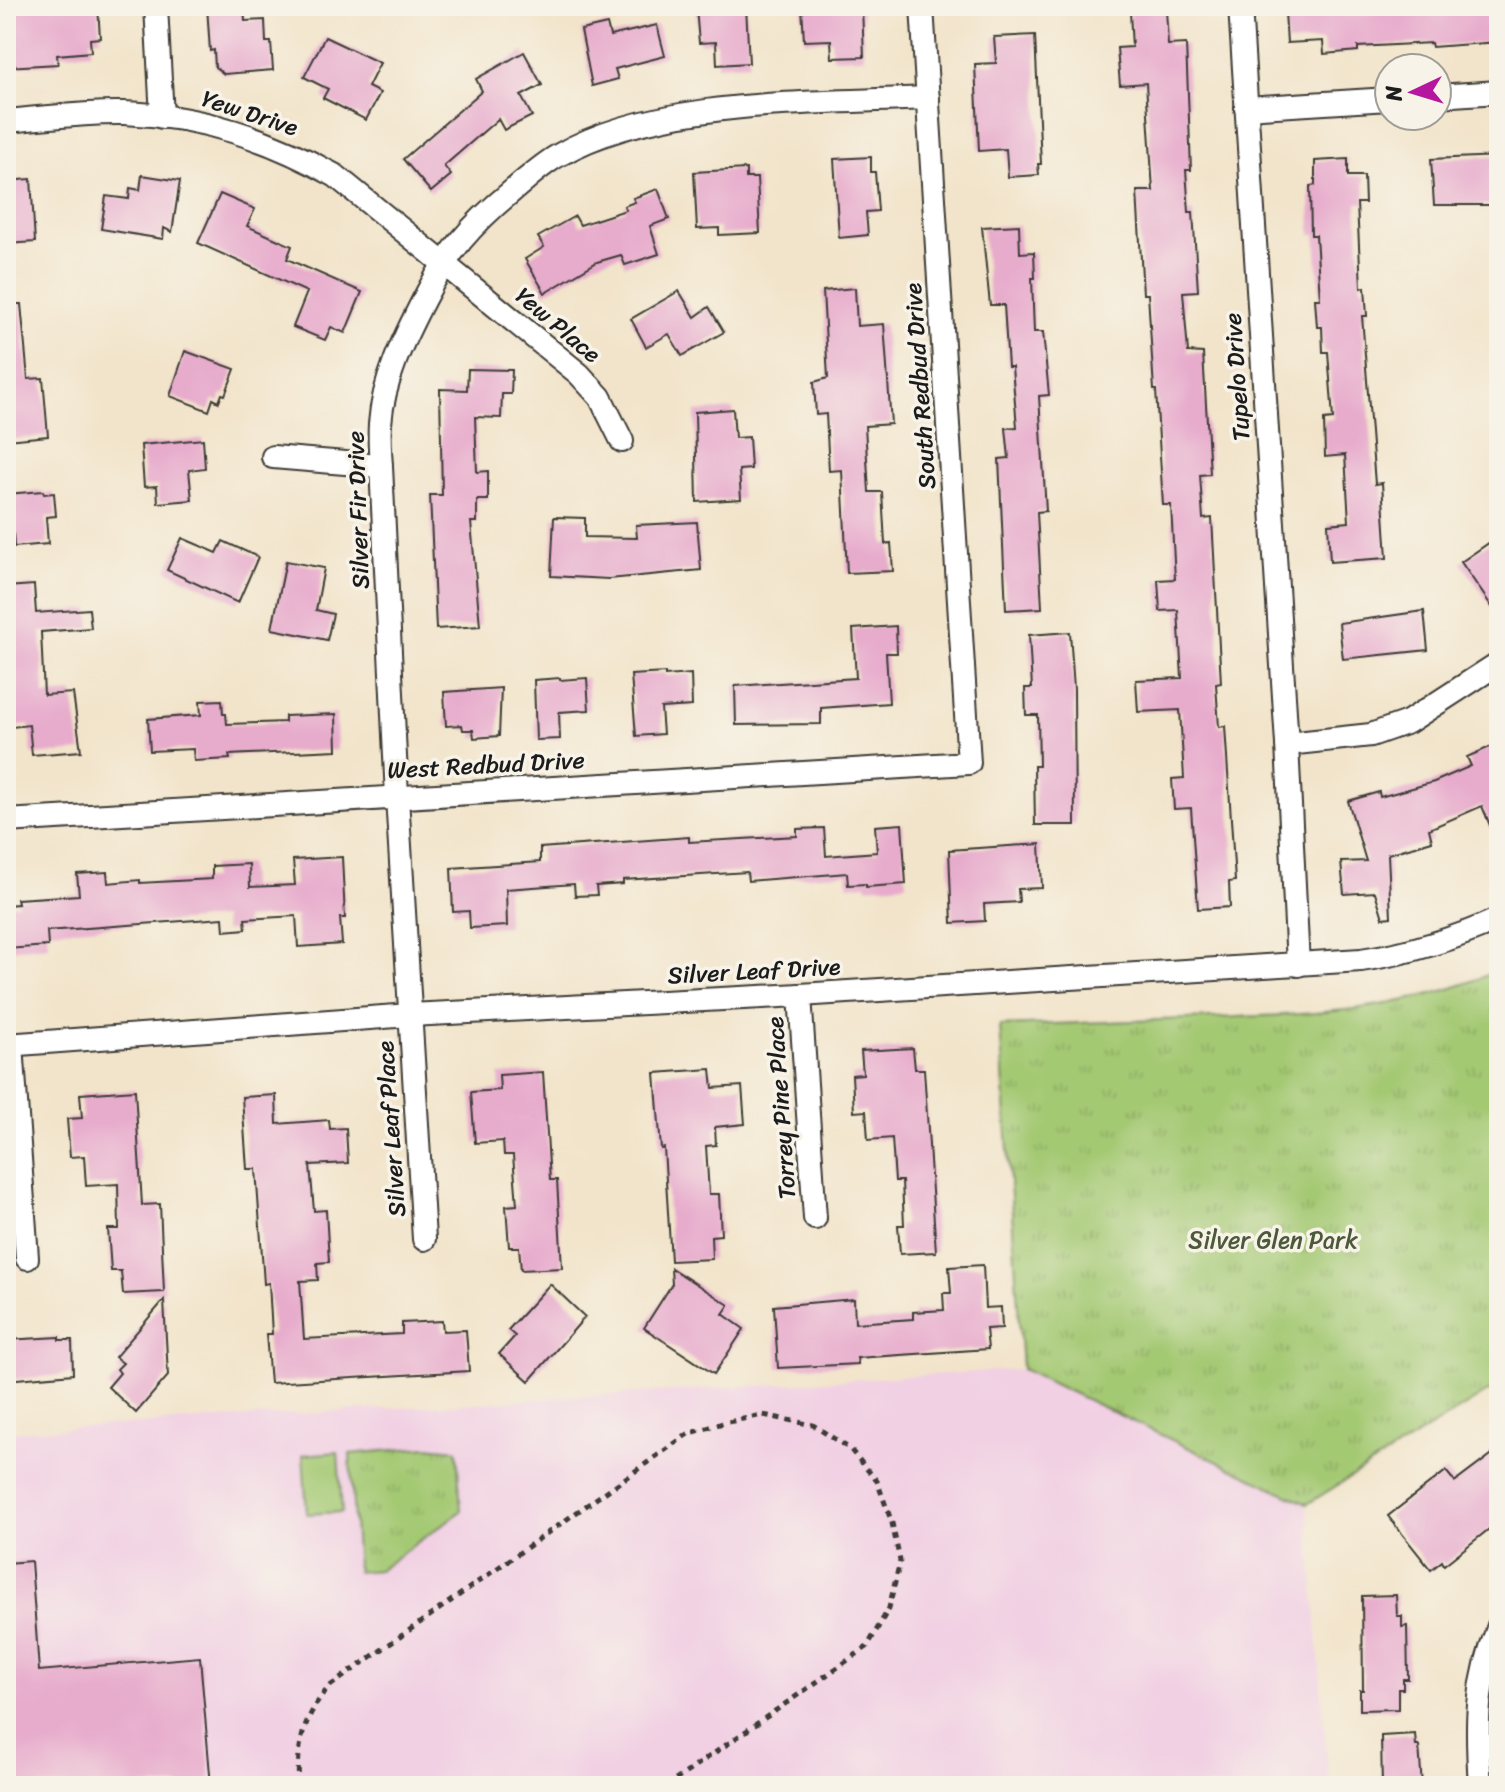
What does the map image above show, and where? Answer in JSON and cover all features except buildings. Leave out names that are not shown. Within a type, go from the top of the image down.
[{"type":"street","points":[[156,6],[162,117]]},
{"type":"street","name":"South Redbud Drive","points":[[922,6],[969,763]]},
{"type":"street","name":"Tupelo Drive","points":[[1240,6],[1298,965]]},
{"type":"street","points":[[1453,95],[1499,92]]},
{"type":"street","name":"Silver Fir Drive","points":[[410,1015],[380,423],[385,394],[401,344],[443,262],[463,236],[494,205],[541,167],[561,154],[604,135],[707,112],[928,98]]},
{"type":"street","points":[[1246,108],[1373,100]]},
{"type":"street","name":"Yew Drive","points":[[6,121],[107,113],[206,123],[293,152],[336,176],[443,262]]},
{"type":"street","name":"Yew Place","points":[[443,262],[579,374],[600,397],[622,441]]},
{"type":"street","points":[[273,457],[381,466]]},
{"type":"street","points":[[1287,744],[1371,735],[1408,722],[1499,663]]},
{"type":"street","name":"West Redbud Drive","points":[[6,821],[969,763]]},
{"type":"street","name":"Silver Leaf Drive","points":[[9,1045],[410,1015],[1298,965],[1393,955],[1466,934],[1499,919]]},
{"type":"street","name":"Torrey Pine Place","points":[[800,995],[815,1218]]},
{"type":"street","name":"Silver Leaf Place","points":[[410,1015],[424,1239]]},
{"type":"street","points":[[9,1045],[27,1258]]},
{"type":"street","points":[[1480,1786],[1477,1708],[1483,1673],[1499,1626]]},
{"type":"path","points":[[299,1786],[300,1742],[313,1705],[330,1686],[688,1434],[763,1415],[813,1425],[850,1449],[877,1481],[892,1523],[900,1561],[889,1608],[867,1647],[667,1786]]},
{"type":"shaded area","points":[[1022,1369],[1307,1504],[1329,1786],[6,1786],[6,1432]]},
{"type":"green space","name":"Silver Glen Park","points":[[1499,970],[1499,1385],[1307,1504],[1022,1369],[1000,1026],[1287,1015],[1359,1008],[1429,995]]},
{"type":"green space","points":[[427,1447],[457,1450],[461,1511],[379,1570],[357,1572],[350,1454]]},
{"type":"green space","points":[[338,1452],[342,1512],[307,1514],[303,1455]]}]
